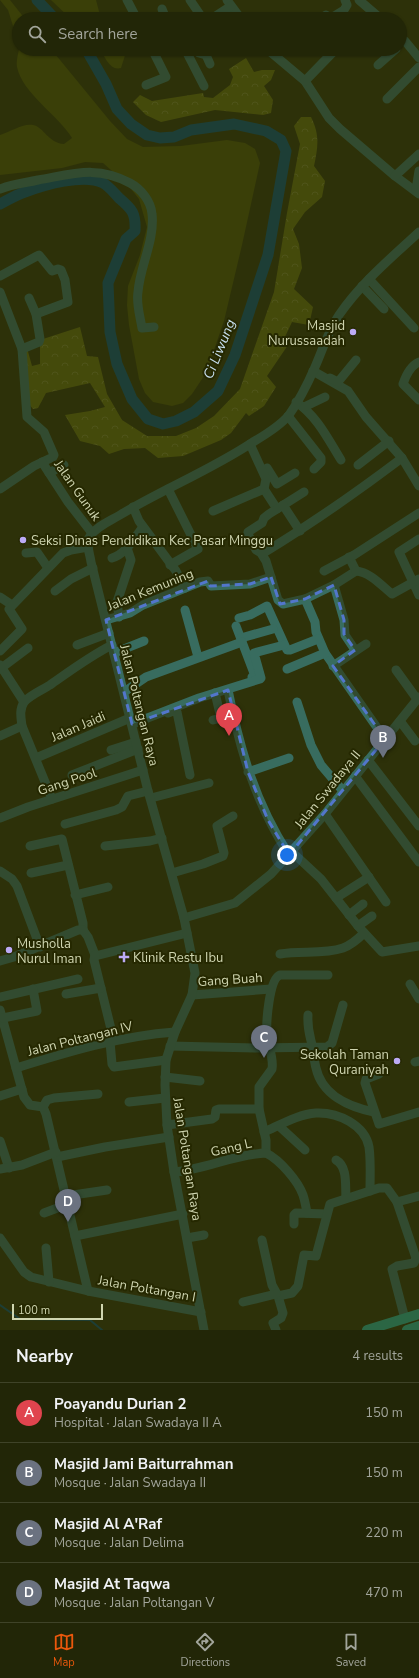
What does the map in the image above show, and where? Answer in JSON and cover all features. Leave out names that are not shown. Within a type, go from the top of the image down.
[{"type":"main road","points":[[367,1330],[419,1314]]},
{"type":"main road","points":[[407,1330],[419,1326]]},
{"type":"street","points":[[127,0],[133,12]]},
{"type":"street","points":[[190,0],[198,12]]},
{"type":"street","points":[[341,12],[347,5],[345,0]]},
{"type":"street","points":[[359,0],[373,12]]},
{"type":"street","points":[[219,12],[229,3],[235,12]]},
{"type":"street","points":[[407,46],[419,58]]},
{"type":"street","points":[[146,85],[166,77],[156,56]]},
{"type":"street","points":[[189,56],[204,86]]},
{"type":"street","points":[[206,56],[210,64]]},
{"type":"street","points":[[278,56],[305,81],[329,118],[395,176],[417,192]]},
{"type":"street","points":[[305,81],[329,56]]},
{"type":"street","points":[[378,65],[388,56]]},
{"type":"street","points":[[387,99],[419,67]]},
{"type":"street","points":[[395,176],[419,154]]},
{"type":"street","points":[[417,192],[419,171]]},
{"type":"street","points":[[0,189],[13,184],[87,172],[120,177],[141,190],[148,202],[152,214],[151,231],[139,283],[138,297],[142,328],[154,327]]},
{"type":"street","points":[[300,405],[336,319],[362,286],[419,232]]},
{"type":"street","points":[[0,276],[39,255],[52,271],[58,269],[60,270],[65,280],[68,302],[36,314]]},
{"type":"street","points":[[369,279],[414,328]]},
{"type":"street","points":[[362,286],[384,310]]},
{"type":"street","points":[[0,292],[3,308],[22,349],[27,416],[44,432],[54,455],[0,489]]},
{"type":"street","points":[[22,349],[39,341],[36,314],[29,298]]},
{"type":"street","points":[[314,370],[338,382],[356,360]]},
{"type":"street","points":[[419,362],[413,364],[403,384],[419,400]]},
{"type":"street","points":[[314,370],[348,391],[366,417],[389,441],[402,458],[419,486]]},
{"type":"street","points":[[92,533],[99,527],[133,507],[253,443],[278,425],[300,405],[325,397]]},
{"type":"street","points":[[300,405],[318,423],[341,460]]},
{"type":"street","points":[[288,416],[321,458],[321,462],[314,469]]},
{"type":"street","points":[[358,465],[389,441]]},
{"type":"street","points":[[253,443],[275,482],[279,483],[295,473]]},
{"type":"street","points":[[253,443],[266,479],[264,488]]},
{"type":"street","points":[[262,554],[300,531],[316,518],[363,488],[402,458]]},
{"type":"street","name":"Jalan Gunuk","points":[[42,462],[92,533]]},
{"type":"street","points":[[49,473],[64,465]]},
{"type":"street","points":[[264,488],[300,531]]},
{"type":"street","points":[[213,511],[264,488]]},
{"type":"street","points":[[168,489],[198,548],[191,554],[170,565]]},
{"type":"street","points":[[304,492],[264,518],[262,523],[248,532],[248,536],[256,550],[262,554],[266,561],[276,597],[282,603],[305,599],[334,585],[356,571],[379,581],[392,594],[416,581]]},
{"type":"street","points":[[133,507],[143,527],[180,577],[185,588]]},
{"type":"street","points":[[324,571],[419,513]]},
{"type":"street","points":[[112,558],[120,555],[127,548],[143,527]]},
{"type":"street","name":"Jalan Poltangan Raya","points":[[92,533],[89,537],[88,547],[143,770],[184,918],[195,973],[192,995],[175,1032],[166,1060],[165,1098],[167,1125],[174,1172],[204,1330]]},
{"type":"street","points":[[419,539],[399,552],[416,581],[419,595]]},
{"type":"street","points":[[10,608],[66,551],[88,547]]},
{"type":"street","points":[[119,617],[117,602],[131,560],[127,548]]},
{"type":"street","points":[[26,553],[37,552],[48,568]]},
{"type":"street","points":[[349,557],[356,571]]},
{"type":"street","points":[[55,591],[71,579],[93,568]]},
{"type":"street","name":"Jalan Kemuning","points":[[106,620],[119,617],[143,605],[207,581],[211,586],[250,584],[271,577]]},
{"type":"street","points":[[334,585],[344,620],[345,635],[354,650]]},
{"type":"street","points":[[0,597],[10,608],[22,629],[0,651]]},
{"type":"street","points":[[305,599],[315,622],[318,639],[325,653],[385,739]]},
{"type":"street","points":[[132,723],[215,693],[255,676],[241,640],[238,622],[267,606],[284,645],[288,650],[318,639]]},
{"type":"street","points":[[186,610],[198,657]]},
{"type":"street","points":[[124,692],[146,677],[273,629]]},
{"type":"street","points":[[76,645],[109,633]]},
{"type":"street","points":[[52,799],[22,726],[20,713],[24,702],[86,659],[113,649],[144,641]]},
{"type":"street","points":[[333,666],[354,650],[366,644]]},
{"type":"street","points":[[229,687],[261,678],[254,652],[284,645]]},
{"type":"street","points":[[24,702],[1,667],[28,648]]},
{"type":"street","points":[[287,669],[325,653]]},
{"type":"street","points":[[396,670],[418,698]]},
{"type":"street","points":[[229,687],[248,772],[268,820],[291,853],[321,879],[364,934],[382,952],[419,946]]},
{"type":"street","points":[[213,720],[221,718],[215,693]]},
{"type":"street","name":"Jalan Swadaya II","points":[[184,918],[235,903],[271,874],[325,814],[418,698]]},
{"type":"street","points":[[297,702],[311,745],[321,764],[343,792]]},
{"type":"street","points":[[132,723],[174,711],[177,712],[190,776]]},
{"type":"street","points":[[400,721],[415,741]]},
{"type":"street","name":"Jalan Jaidi","points":[[36,758],[132,723]]},
{"type":"street","points":[[0,736],[22,726]]},
{"type":"street","points":[[111,750],[137,746]]},
{"type":"street","points":[[72,775],[137,746]]},
{"type":"street","points":[[248,772],[289,758]]},
{"type":"street","points":[[368,760],[419,826]]},
{"type":"street","name":"Gang Pool","points":[[0,818],[52,799],[143,770]]},
{"type":"street","points":[[355,776],[419,862]]},
{"type":"street","points":[[65,824],[116,810],[122,807],[128,796],[150,795],[209,782]]},
{"type":"street","points":[[325,814],[386,902]]},
{"type":"street","points":[[172,873],[203,864],[223,856],[224,853],[217,826],[234,816]]},
{"type":"street","points":[[105,846],[150,841],[162,838]]},
{"type":"street","points":[[30,846],[62,839],[83,924],[83,930],[88,936],[95,955],[94,960],[112,1041],[112,1064],[114,1067],[166,1060]]},
{"type":"street","points":[[31,873],[68,865]]},
{"type":"street","points":[[0,870],[12,879],[16,886],[40,947]]},
{"type":"street","points":[[336,898],[369,877]]},
{"type":"street","points":[[75,895],[108,887]]},
{"type":"street","points":[[349,915],[363,904]]},
{"type":"street","points":[[358,926],[372,916]]},
{"type":"street","points":[[0,961],[40,947],[78,930],[83,930]]},
{"type":"street","points":[[95,955],[187,932]]},
{"type":"street","points":[[280,954],[292,952],[332,951],[344,948],[364,934]]},
{"type":"street","points":[[266,1153],[265,1136],[259,1109],[259,1088],[272,1069],[267,1034],[271,989],[275,977],[280,975],[328,975]]},
{"type":"street","points":[[0,997],[78,979]]},
{"type":"street","points":[[410,984],[419,1000]]},
{"type":"street","points":[[66,994],[101,988]]},
{"type":"street","points":[[33,989],[37,1011],[1,1014],[4,1039],[16,1068],[28,1104],[43,1107]]},
{"type":"street","name":"Gang Buah","points":[[192,995],[271,989]]},
{"type":"street","points":[[170,1046],[269,1048],[327,1047],[331,1045],[343,1005]]},
{"type":"street","points":[[308,1015],[307,1029],[320,1079],[331,1094],[353,1106],[374,1112]]},
{"type":"street","name":"Jalan Poltangan IV","points":[[16,1068],[92,1045],[148,1034],[175,1032]]},
{"type":"street","points":[[379,1074],[365,1081],[374,1112],[380,1124],[419,1112]]},
{"type":"street","points":[[165,1077],[200,1081]]},
{"type":"street","points":[[0,1096],[22,1089]]},
{"type":"street","points":[[43,1107],[48,1100],[54,1098],[98,1094]]},
{"type":"street","points":[[129,1102],[165,1098]]},
{"type":"street","points":[[43,1107],[57,1155],[88,1291]]},
{"type":"street","points":[[167,1125],[212,1119],[215,1117],[216,1110],[219,1109],[259,1109]]},
{"type":"street","points":[[265,1136],[279,1126],[305,1115],[316,1113],[332,1115],[354,1124],[363,1132],[369,1147],[370,1191]]},
{"type":"street","points":[[279,1126],[306,1150]]},
{"type":"street","points":[[0,1141],[4,1169],[57,1155],[169,1137]]},
{"type":"street","name":"Gang L","points":[[174,1172],[200,1168],[242,1155],[266,1153],[286,1170],[298,1186],[304,1200],[307,1214]]},
{"type":"street","points":[[336,1160],[344,1170],[346,1198]]},
{"type":"street","points":[[243,1302],[292,1293],[298,1286],[302,1258],[304,1255],[316,1256],[326,1214],[331,1202],[379,1188],[387,1188],[397,1202],[416,1258],[416,1262],[412,1264],[397,1266],[392,1269],[405,1319]]},
{"type":"street","points":[[44,1213],[67,1200],[107,1190]]},
{"type":"street","points":[[397,1202],[419,1196]]},
{"type":"street","points":[[75,1236],[183,1214]]},
{"type":"street","points":[[294,1224],[295,1214],[326,1214]]},
{"type":"street","points":[[187,1238],[204,1235]]},
{"type":"street","name":"Jalan Poltangan I","points":[[0,1238],[27,1276],[88,1291],[201,1312]]},
{"type":"street","points":[[262,1240],[269,1273],[283,1316],[273,1323],[276,1330]]},
{"type":"street","points":[[46,1248],[49,1282]]},
{"type":"highlighted area","points":[[271,577],[280,604],[305,599],[334,585],[344,620],[344,634],[355,650],[333,666],[385,739],[289,855],[268,820],[248,772],[228,690],[132,724],[106,620],[208,581],[210,586],[250,584]]},
{"type":"green space","points":[[0,0],[10,0],[19,12],[12,12],[12,23],[8,10]]},
{"type":"green space","points":[[51,0],[96,0],[99,12],[64,12]]},
{"type":"green space","points":[[17,56],[57,56],[110,121],[127,139],[143,147],[181,146],[227,140],[245,143],[255,149],[260,163],[224,321],[206,373],[192,394],[183,403],[172,406],[153,402],[145,393],[139,379],[129,325],[127,305],[128,286],[140,255],[147,227],[139,199],[128,185],[103,163],[85,162],[62,168],[0,175],[0,135],[21,126],[33,125],[37,126],[50,138],[59,143],[64,144],[72,138],[59,121],[26,86],[20,77],[17,67]]},
{"type":"green space","points":[[104,56],[125,56],[121,68],[114,67]]},
{"type":"green space","points":[[246,58],[254,72],[262,70],[275,70],[271,80],[264,86],[273,100],[271,113],[263,115],[215,110],[161,122],[146,115],[133,102],[140,95],[152,101],[203,93],[204,97],[213,98],[230,85],[233,77],[229,69]]},
{"type":"green space","points":[[301,117],[311,117],[314,123],[317,141],[314,166],[325,181],[322,197],[305,212],[293,229],[299,244],[302,268],[294,289],[313,307],[309,325],[292,322],[282,343],[288,345],[267,376],[276,387],[264,406],[249,416],[246,413],[231,433],[221,440],[183,456],[158,458],[145,448],[124,449],[109,454],[100,446],[80,441],[65,415],[105,407],[90,383],[46,393],[38,408],[33,409],[28,403],[23,350],[27,348],[32,366],[40,364],[40,340],[80,327],[87,356],[98,357],[107,394],[122,420],[147,436],[176,436],[196,428],[214,416],[240,389],[274,292],[300,144],[294,126]]},
{"type":"waterway","name":"Ci Liwung","points":[[37,0],[48,12]]},
{"type":"waterway","name":"Ci Liwung","points":[[0,204],[25,192],[64,181],[85,179],[95,180],[107,186],[127,205],[135,220],[135,231],[126,239],[108,283],[110,332],[117,364],[132,399],[148,419],[163,424],[176,421],[194,412],[218,391],[235,355],[268,255],[286,151],[281,140],[266,131],[234,124],[191,130],[174,137],[160,138],[147,135],[131,124],[117,109],[106,84],[90,56]]},
{"type":"waterway","points":[[0,1305],[20,1319],[90,1320],[102,1330]]},
{"type":"place","name":"Masjid Nurussaadah","points":[[353,332]]},
{"type":"place","name":"Seksi Dinas Pendidikan Kec Pasar Minggu","points":[[23,540]]},
{"type":"place","name":"Poayandu Durian 2","points":[[229,736]]},
{"type":"place","name":"Masjid Jami Baiturrahman","points":[[383,758]]},
{"type":"place","name":"Musholla Nurul Iman","points":[[9,950]]},
{"type":"place","name":"Klinik Restu Ibu","points":[[124,957]]},
{"type":"place","name":"Masjid Al A'Raf","points":[[264,1058]]},
{"type":"place","name":"Sekolah Taman Quraniyah","points":[[397,1061]]},
{"type":"place","name":"Masjid At Taqwa","points":[[68,1222]]}]
